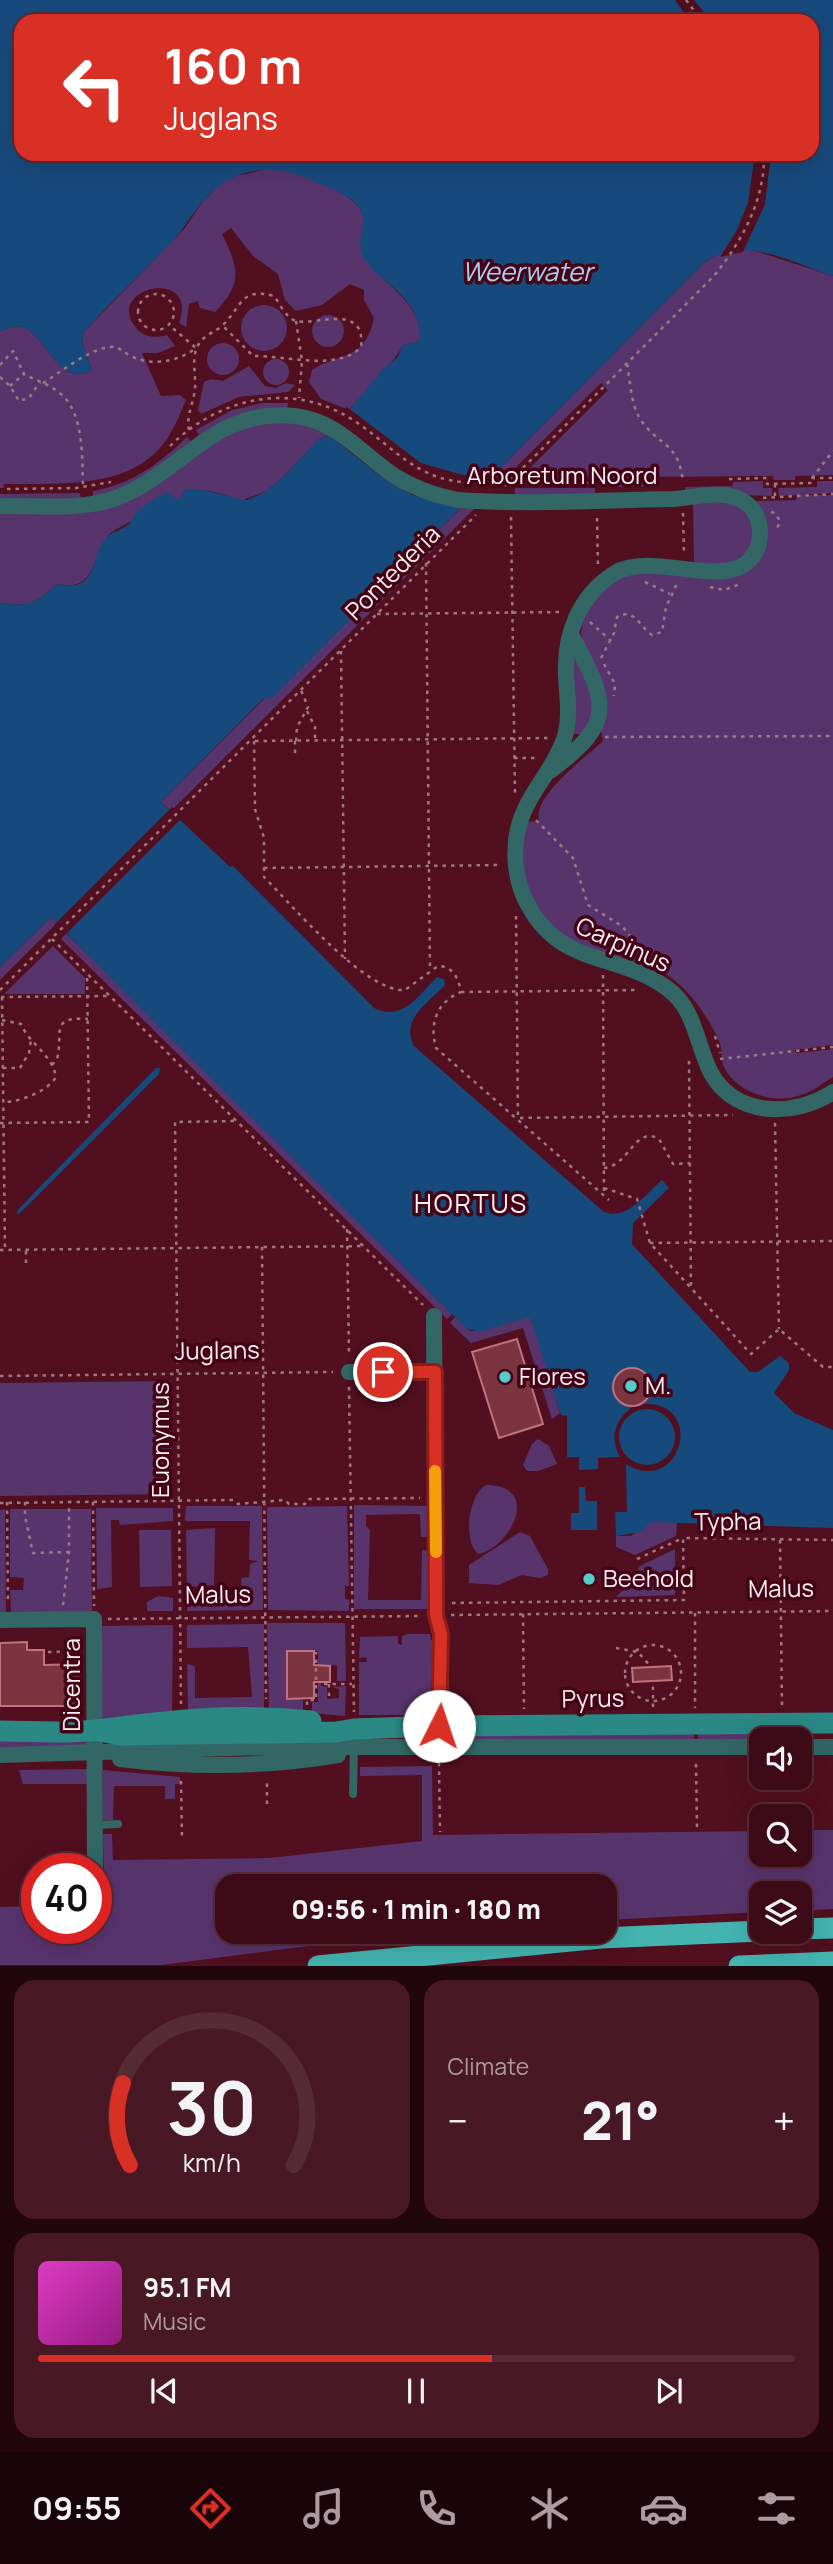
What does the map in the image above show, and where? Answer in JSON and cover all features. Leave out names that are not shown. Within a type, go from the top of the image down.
[{"type":"highway","points":[[812,1929],[833,1928]]},
{"type":"highway","points":[[318,1965],[601,1938],[749,1932]]},
{"type":"highway","points":[[739,1965],[833,1962]]},
{"type":"street","name":"Arboretum Noord","points":[[0,506],[84,505],[113,499],[164,473],[199,443],[223,427],[255,417],[288,415],[312,420],[339,431],[389,472],[436,496],[485,501],[509,492],[597,500],[683,499],[709,495],[737,498]]},
{"type":"street","points":[[737,498],[754,510]]},
{"type":"street","name":"Carpinus","points":[[754,510],[760,529],[760,540],[750,559],[721,572],[685,573],[655,564],[637,565],[615,573],[598,586],[578,612],[566,653],[568,708],[565,738],[548,773],[525,807],[516,839],[516,865],[521,890],[531,911],[552,937],[603,962],[649,978],[669,990],[687,1010],[712,1074],[742,1101],[757,1108],[799,1109],[833,1091]]},
{"type":"street","name":"Carpinus","points":[[548,773],[590,737],[600,714],[596,683],[571,634]]},
{"type":"street","points":[[434,1316],[436,1615],[441,1634],[441,1726]]},
{"type":"street","points":[[349,1372],[435,1372]]},
{"type":"street","points":[[4,1620],[94,1619]]},
{"type":"street","name":"Dicentra","points":[[94,1619],[95,1853]]},
{"type":"street","name":"Pyrus","points":[[0,1755],[267,1747],[354,1739],[441,1726],[833,1723]]},
{"type":"street","name":"Pyrus","points":[[0,1731],[94,1730],[132,1735],[336,1732],[354,1739],[749,1747]]},
{"type":"street","points":[[812,1747],[833,1747]]},
{"type":"lane","points":[[353,1794],[354,1739]]},
{"type":"lane","points":[[95,1825],[118,1824]]},
{"type":"path","points":[[686,0],[697,14]]},
{"type":"path","name":"Pontederia","points":[[0,990],[253,740],[485,501],[509,492],[604,387],[730,256],[757,201],[763,161]]},
{"type":"path","points":[[155,293],[170,299],[175,314],[169,325],[158,330],[143,325],[138,310],[147,296],[155,293]]},
{"type":"path","points":[[0,377],[10,386],[19,401],[29,398],[41,383],[98,349],[110,346],[136,358],[152,361],[183,358],[196,348],[202,338],[223,326],[242,299],[263,293],[274,296],[288,316],[296,321],[329,317],[348,321],[356,328],[362,342],[357,351],[348,356],[302,360],[274,355],[253,356],[223,326]]},
{"type":"path","points":[[296,321],[302,360],[299,399]]},
{"type":"path","points":[[169,325],[196,348]]},
{"type":"path","points":[[196,348],[195,391],[187,415],[188,429],[199,443]]},
{"type":"path","points":[[0,365],[13,351],[24,374],[65,398],[75,418],[81,448],[84,505]]},
{"type":"path","points":[[610,705],[615,684],[601,658],[611,641],[617,618],[622,614],[633,615],[652,635],[662,632],[670,594],[685,573],[681,463],[673,448],[657,438],[637,414],[627,364]]},
{"type":"path","points":[[10,386],[24,374]]},
{"type":"path","name":"Arboretum Noord","points":[[164,452],[188,429],[220,410],[247,401],[299,399],[322,405],[357,422],[416,468],[452,480],[496,484],[509,492]]},
{"type":"path","points":[[812,478],[833,451]]},
{"type":"path","points":[[0,491],[83,487],[120,479]]},
{"type":"path","points":[[596,483],[598,586]]},
{"type":"path","points":[[775,484],[775,498]]},
{"type":"path","points":[[509,492],[515,796]]},
{"type":"path","points":[[737,498],[833,494]]},
{"type":"path","points":[[754,510],[775,513],[779,526],[771,540]]},
{"type":"path","points":[[426,563],[430,969]]},
{"type":"path","points":[[702,582],[712,589],[724,590],[739,586],[748,578]]},
{"type":"path","points":[[377,614],[578,612],[611,641]]},
{"type":"path","points":[[341,650],[345,959]]},
{"type":"path","points":[[301,690],[307,711],[316,727],[315,741]]},
{"type":"path","points":[[296,757],[297,727],[307,711]]},
{"type":"path","points":[[608,732],[600,737],[833,736]]},
{"type":"path","points":[[461,992],[460,981],[444,966],[430,969],[401,991],[345,959],[264,877],[264,838],[255,809],[253,740],[565,738]]},
{"type":"path","points":[[514,758],[535,758]]},
{"type":"path","points":[[535,816],[573,858],[588,905],[621,926],[651,962]]},
{"type":"path","points":[[264,868],[516,865]]},
{"type":"path","points":[[518,1118],[516,902],[521,890]]},
{"type":"path","points":[[52,939],[434,1316]]},
{"type":"path","points":[[603,962],[604,1196]]},
{"type":"path","points":[[2,1123],[89,1122],[87,974]]},
{"type":"path","points":[[610,1200],[436,1048],[434,1017],[446,1002],[461,992],[669,990]]},
{"type":"path","points":[[110,996],[1,997],[2,1250],[364,1246]]},
{"type":"path","points":[[52,1065],[57,1059],[57,1040],[65,1021],[71,1017],[88,1019]]},
{"type":"path","points":[[2,1020],[21,1024],[52,1065],[56,1077],[50,1085],[19,1102],[3,1102]]},
{"type":"path","points":[[712,1033],[718,1042],[721,1068]]},
{"type":"path","points":[[2,1068],[20,1068],[29,1053],[31,1040]]},
{"type":"path","points":[[720,1059],[833,1047]]},
{"type":"path","points":[[689,1051],[691,1289]]},
{"type":"path","points":[[518,1118],[743,1115]]},
{"type":"path","points":[[766,1119],[775,1119],[779,1329],[823,1367],[833,1367]]},
{"type":"path","name":"Euonymus","points":[[181,1714],[175,1122],[237,1121]]},
{"type":"path","points":[[604,1168],[618,1163],[639,1138],[645,1135],[659,1139],[673,1164],[690,1163]]},
{"type":"path","points":[[604,1188],[637,1199],[650,1243],[751,1354],[779,1329]]},
{"type":"path","points":[[347,1229],[354,1739]]},
{"type":"path","points":[[650,1243],[833,1241]]},
{"type":"path","points":[[262,1247],[267,1699]]},
{"type":"path","points":[[26,1250],[26,1268]]},
{"type":"path","name":"Juglans","points":[[0,1376],[349,1372]]},
{"type":"path","points":[[0,1503],[233,1500],[239,1504],[264,1500],[305,1504],[308,1499],[436,1498]]},
{"type":"path","points":[[4,1620],[8,1502]]},
{"type":"path","points":[[25,1502],[25,1516],[33,1553],[69,1552]]},
{"type":"path","points":[[63,1619],[69,1552],[69,1502]]},
{"type":"path","name":"Dicentra","points":[[93,1502],[94,1619]]},
{"type":"path","points":[[637,1559],[683,1538]]},
{"type":"path","name":"Typha","points":[[684,1600],[683,1538],[833,1540]]},
{"type":"path","points":[[780,1538],[782,1723]]},
{"type":"path","name":"Malus","points":[[436,1615],[449,1603],[684,1600]]},
{"type":"path","name":"Malus","points":[[94,1619],[833,1611]]},
{"type":"path","points":[[523,1615],[524,1726]]},
{"type":"path","points":[[648,1644],[667,1647],[679,1661],[681,1679],[671,1695],[653,1701],[635,1695],[625,1679],[627,1661],[635,1651],[648,1644]]},
{"type":"path","points":[[616,1648],[635,1651],[647,1660],[651,1667]]},
{"type":"path","points":[[48,1652],[94,1651]]},
{"type":"path","points":[[307,1715],[307,1700],[316,1700],[316,1652]]},
{"type":"path","points":[[653,1681],[654,1724]]},
{"type":"path","points":[[324,1684],[353,1684]]},
{"type":"path","points":[[329,1684],[329,1697]]},
{"type":"path","points":[[439,1756],[440,1832]]},
{"type":"path","points":[[181,1770],[182,1839]]},
{"type":"path","points":[[267,1770],[267,1804]]},
{"type":"shaded area","points":[[273,168],[318,181],[357,205],[363,218],[363,248],[368,262],[410,306],[416,316],[420,341],[403,345],[349,410],[321,399],[309,382],[312,370],[358,349],[370,332],[374,318],[364,300],[364,290],[350,284],[322,305],[296,311],[285,300],[278,274],[253,256],[231,228],[222,234],[235,266],[234,284],[215,312],[200,308],[198,301],[189,304],[186,327],[179,323],[182,305],[176,294],[165,289],[152,289],[131,302],[129,314],[137,329],[151,336],[167,335],[175,346],[158,353],[142,353],[161,396],[180,395],[186,400],[172,431],[160,448],[145,462],[108,478],[66,483],[4,484],[4,488],[0,488],[0,331],[22,327],[39,339],[61,367],[80,374],[92,370],[82,341],[84,332],[185,228],[203,201],[220,184],[236,176]]},
{"type":"shaded area","points":[[746,248],[833,276],[833,475],[795,476],[795,480],[774,480],[773,476],[643,477],[643,487],[609,487],[609,477],[520,478],[608,390],[601,383],[505,478],[491,477],[705,262],[723,251]]},
{"type":"shaded area","points":[[264,305],[281,311],[287,328],[281,345],[264,351],[247,345],[241,328],[247,311]]},
{"type":"shaded area","points":[[328,315],[339,320],[344,331],[339,342],[328,347],[317,342],[312,331],[317,320]]},
{"type":"shaded area","points":[[223,343],[234,348],[239,359],[234,370],[223,375],[212,370],[207,359],[212,348]]},
{"type":"shaded area","points":[[276,359],[285,363],[289,372],[285,381],[276,385],[267,381],[263,372],[267,363]]},
{"type":"shaded area","points":[[249,366],[265,386],[276,388],[286,383],[295,385],[288,392],[239,397],[201,414],[198,410],[204,382],[211,379],[223,381]]},
{"type":"shaded area","points":[[262,403],[288,403],[287,410],[233,417],[199,435],[196,430],[232,410]]},
{"type":"shaded area","points":[[273,421],[302,424],[330,435],[319,439],[265,492],[242,500],[207,490],[185,489],[180,501],[139,518],[107,537],[88,576],[81,582],[71,585],[57,584],[43,596],[25,604],[0,603],[0,512],[85,510],[231,430]]},
{"type":"shaded area","points":[[187,437],[191,441],[139,483],[93,498],[93,491],[144,472]]},
{"type":"shaded area","points":[[763,481],[763,488],[772,488],[772,496],[685,493],[685,487],[733,486],[733,482]]},
{"type":"shaded area","points":[[817,481],[833,481],[833,493],[779,496],[778,488],[817,487]]},
{"type":"shaded area","points":[[515,488],[595,488],[595,495],[515,495]]},
{"type":"shaded area","points":[[80,493],[81,499],[0,500],[0,494]]},
{"type":"shaded area","points":[[797,495],[833,495],[833,1045],[794,1050],[796,1053],[833,1049],[833,1077],[805,1094],[774,1098],[745,1089],[729,1075],[723,1064],[720,1044],[708,1020],[695,1001],[670,977],[661,971],[651,973],[557,934],[531,898],[522,865],[525,822],[539,821],[539,811],[552,789],[603,741],[581,633],[584,614],[605,587],[627,575],[754,563],[753,501],[796,500]]},
{"type":"shaded area","points":[[722,501],[745,509],[755,528],[749,551],[725,567],[694,564],[693,504]]},
{"type":"shaded area","points":[[462,507],[476,507],[171,811],[161,802],[264,699],[272,697]]},
{"type":"shaded area","points":[[572,646],[595,702],[586,734],[570,734]]},
{"type":"shaded area","points":[[51,917],[57,923],[0,980],[0,967]]},
{"type":"shaded area","points":[[66,933],[452,1314],[447,1319],[61,939]]},
{"type":"shaded area","points":[[53,946],[85,978],[85,994],[4,994]]},
{"type":"shaded area","points":[[526,1316],[530,1317],[536,1330],[560,1413],[552,1419],[523,1328],[471,1343],[450,1323],[455,1317],[470,1331],[483,1331]]},
{"type":"shaded area","points":[[171,1381],[172,1494],[0,1496],[0,1383]]},
{"type":"shaded area","points":[[538,1439],[549,1446],[557,1464],[538,1471],[527,1471],[523,1465],[532,1444]]},
{"type":"shaded area","points":[[486,1485],[503,1488],[513,1495],[517,1506],[510,1530],[490,1550],[478,1554],[470,1540],[470,1519],[475,1498]]},
{"type":"shaded area","points":[[354,1505],[429,1506],[430,1537],[421,1537],[420,1515],[417,1514],[366,1515],[366,1526],[370,1530],[368,1600],[421,1600],[422,1550],[430,1551],[431,1609],[354,1609]]},
{"type":"shaded area","points":[[186,1506],[262,1506],[263,1610],[187,1611],[188,1599],[242,1595],[241,1578],[249,1577],[250,1564],[259,1561],[249,1560],[250,1521],[185,1521]]},
{"type":"shaded area","points":[[347,1506],[349,1586],[345,1586],[345,1599],[349,1600],[349,1611],[268,1610],[267,1507]]},
{"type":"shaded area","points":[[96,1508],[173,1508],[173,1521],[120,1525],[119,1520],[111,1520],[112,1587],[97,1589]]},
{"type":"shaded area","points":[[5,1509],[6,1613],[0,1613],[0,1510]]},
{"type":"shaded area","points":[[10,1509],[91,1509],[92,1612],[11,1613],[10,1590],[23,1590],[24,1578],[10,1577]]},
{"type":"shaded area","points":[[650,1522],[677,1522],[676,1536],[635,1555],[616,1547],[616,1536],[631,1536]]},
{"type":"shaded area","points":[[215,1528],[214,1585],[187,1587],[186,1530]]},
{"type":"shaded area","points":[[139,1530],[171,1530],[172,1586],[140,1587]]},
{"type":"shaded area","points":[[520,1532],[530,1536],[548,1569],[548,1575],[540,1578],[522,1575],[498,1585],[469,1583],[469,1565]]},
{"type":"shaded area","points":[[675,1549],[675,1595],[616,1597],[640,1566]]},
{"type":"shaded area","points":[[158,1596],[173,1598],[173,1611],[147,1611],[147,1602]]},
{"type":"shaded area","points":[[267,1623],[345,1623],[346,1681],[337,1681],[337,1665],[321,1666],[321,1686],[327,1687],[327,1699],[339,1698],[339,1689],[332,1687],[346,1686],[345,1716],[312,1713],[312,1702],[318,1702],[318,1651],[286,1651],[287,1699],[303,1699],[303,1712],[269,1710]]},
{"type":"shaded area","points":[[264,1624],[264,1710],[188,1710],[187,1664],[195,1666],[195,1698],[252,1697],[248,1647],[187,1648],[187,1625]]},
{"type":"shaded area","points":[[173,1625],[172,1711],[102,1719],[101,1626]]},
{"type":"shaded area","points":[[430,1634],[431,1640],[435,1640],[434,1697],[430,1715],[359,1715],[359,1662],[367,1662],[366,1657],[359,1658],[360,1637],[398,1636],[398,1644],[402,1645],[402,1636]]},
{"type":"shaded area","points":[[749,1732],[749,1739],[698,1740],[698,1733]]},
{"type":"shaded area","points":[[694,1733],[694,1740],[446,1742],[445,1736]]},
{"type":"shaded area","points":[[89,1740],[89,1746],[0,1747],[0,1741]]},
{"type":"shaded area","points":[[432,1766],[433,1835],[749,1831],[749,1867],[812,1867],[812,1830],[833,1830],[833,1909],[812,1910],[812,1881],[749,1881],[749,1913],[617,1919],[617,1874],[215,1874],[215,1944],[330,1944],[161,1965],[0,1965],[0,1907],[21,1906],[21,1944],[112,1944],[112,1853],[103,1853],[103,1834],[112,1834],[113,1860],[269,1858],[422,1841],[422,1775],[360,1776],[360,1767]]},
{"type":"shaded area","points":[[89,1769],[89,1784],[23,1784],[19,1770]]},
{"type":"shaded area","points":[[103,1770],[180,1777],[180,1784],[175,1784],[175,1799],[165,1799],[165,1786],[114,1786],[113,1820],[103,1820]]},
{"type":"water","name":"Weerwater","points":[[0,0],[833,0],[833,276],[785,258],[752,251],[720,254],[705,262],[272,698],[263,699],[161,802],[230,867],[233,866],[374,1008],[393,1012],[401,1009],[416,999],[437,977],[444,979],[445,985],[413,1020],[411,1036],[414,1046],[604,1212],[612,1214],[628,1210],[662,1180],[669,1188],[633,1223],[632,1244],[750,1372],[758,1372],[780,1356],[789,1363],[789,1370],[774,1393],[794,1413],[833,1430],[833,1528],[651,1522],[641,1532],[616,1536],[615,1512],[627,1512],[626,1464],[645,1471],[661,1468],[673,1459],[679,1445],[680,1430],[674,1416],[662,1407],[641,1404],[650,1393],[647,1375],[636,1369],[626,1369],[614,1380],[615,1396],[634,1406],[622,1416],[616,1429],[615,1443],[620,1457],[598,1458],[598,1469],[579,1470],[579,1457],[567,1457],[567,1416],[561,1415],[530,1317],[480,1332],[467,1329],[51,917],[0,967],[0,603],[25,604],[43,596],[57,584],[71,586],[80,583],[87,578],[106,538],[129,524],[141,508],[166,492],[180,500],[185,489],[199,489],[247,500],[265,492],[319,439],[328,436],[383,369],[397,358],[403,345],[420,341],[413,310],[395,288],[374,271],[361,251],[363,219],[356,204],[333,189],[300,176],[271,170],[243,174],[217,188],[205,199],[174,240],[84,332],[82,341],[92,370],[80,374],[70,372],[61,367],[31,332],[22,327],[0,331]]},
{"type":"water","points":[[156,1068],[160,1068],[159,1074],[18,1215],[17,1211],[31,1196]]},
{"type":"water","points":[[647,1409],[658,1411],[667,1417],[673,1426],[673,1448],[667,1457],[658,1463],[647,1465],[636,1463],[627,1457],[621,1448],[619,1437],[621,1426],[627,1417],[636,1411]]},
{"type":"water","points":[[579,1487],[585,1487],[586,1501],[597,1501],[597,1530],[571,1530],[571,1513],[579,1513]]},
{"type":"pier","points":[[675,0],[694,0],[705,14],[685,14]]},
{"type":"pier","points":[[754,161],[770,161],[765,204],[743,252],[720,257],[736,232],[748,203]]},
{"type":"pier","points":[[347,407],[421,463],[463,475],[497,476],[465,509],[412,495],[376,473],[327,433]]},
{"type":"pier","points":[[172,807],[183,817],[64,936],[54,925]]},
{"type":"building","name":"Flores","points":[[517,1339],[543,1424],[499,1438],[472,1352]]},
{"type":"building","points":[[632,1368],[646,1373],[651,1387],[646,1401],[632,1406],[618,1401],[613,1387],[618,1373]]},
{"type":"building","points":[[27,1642],[27,1650],[44,1650],[44,1665],[79,1664],[77,1706],[0,1706],[0,1643]]},
{"type":"building","points":[[287,1651],[314,1651],[314,1665],[330,1666],[330,1682],[314,1682],[314,1698],[287,1699]]},
{"type":"building","points":[[671,1666],[672,1680],[633,1682],[632,1668]]},
{"type":"slow traffic","points":[[435,1471],[436,1552]]},
{"type":"place","name":"Flores","points":[[505,1377]]},
{"type":"place","name":"M.","points":[[631,1386]]},
{"type":"place","name":"Beehold","points":[[589,1579]]},
{"type":"district","name":"HORTUS","points":[[471,1204]]},
{"type":"route","points":[[383,1372],[435,1372],[436,1615],[441,1634],[439,1726]]}]
